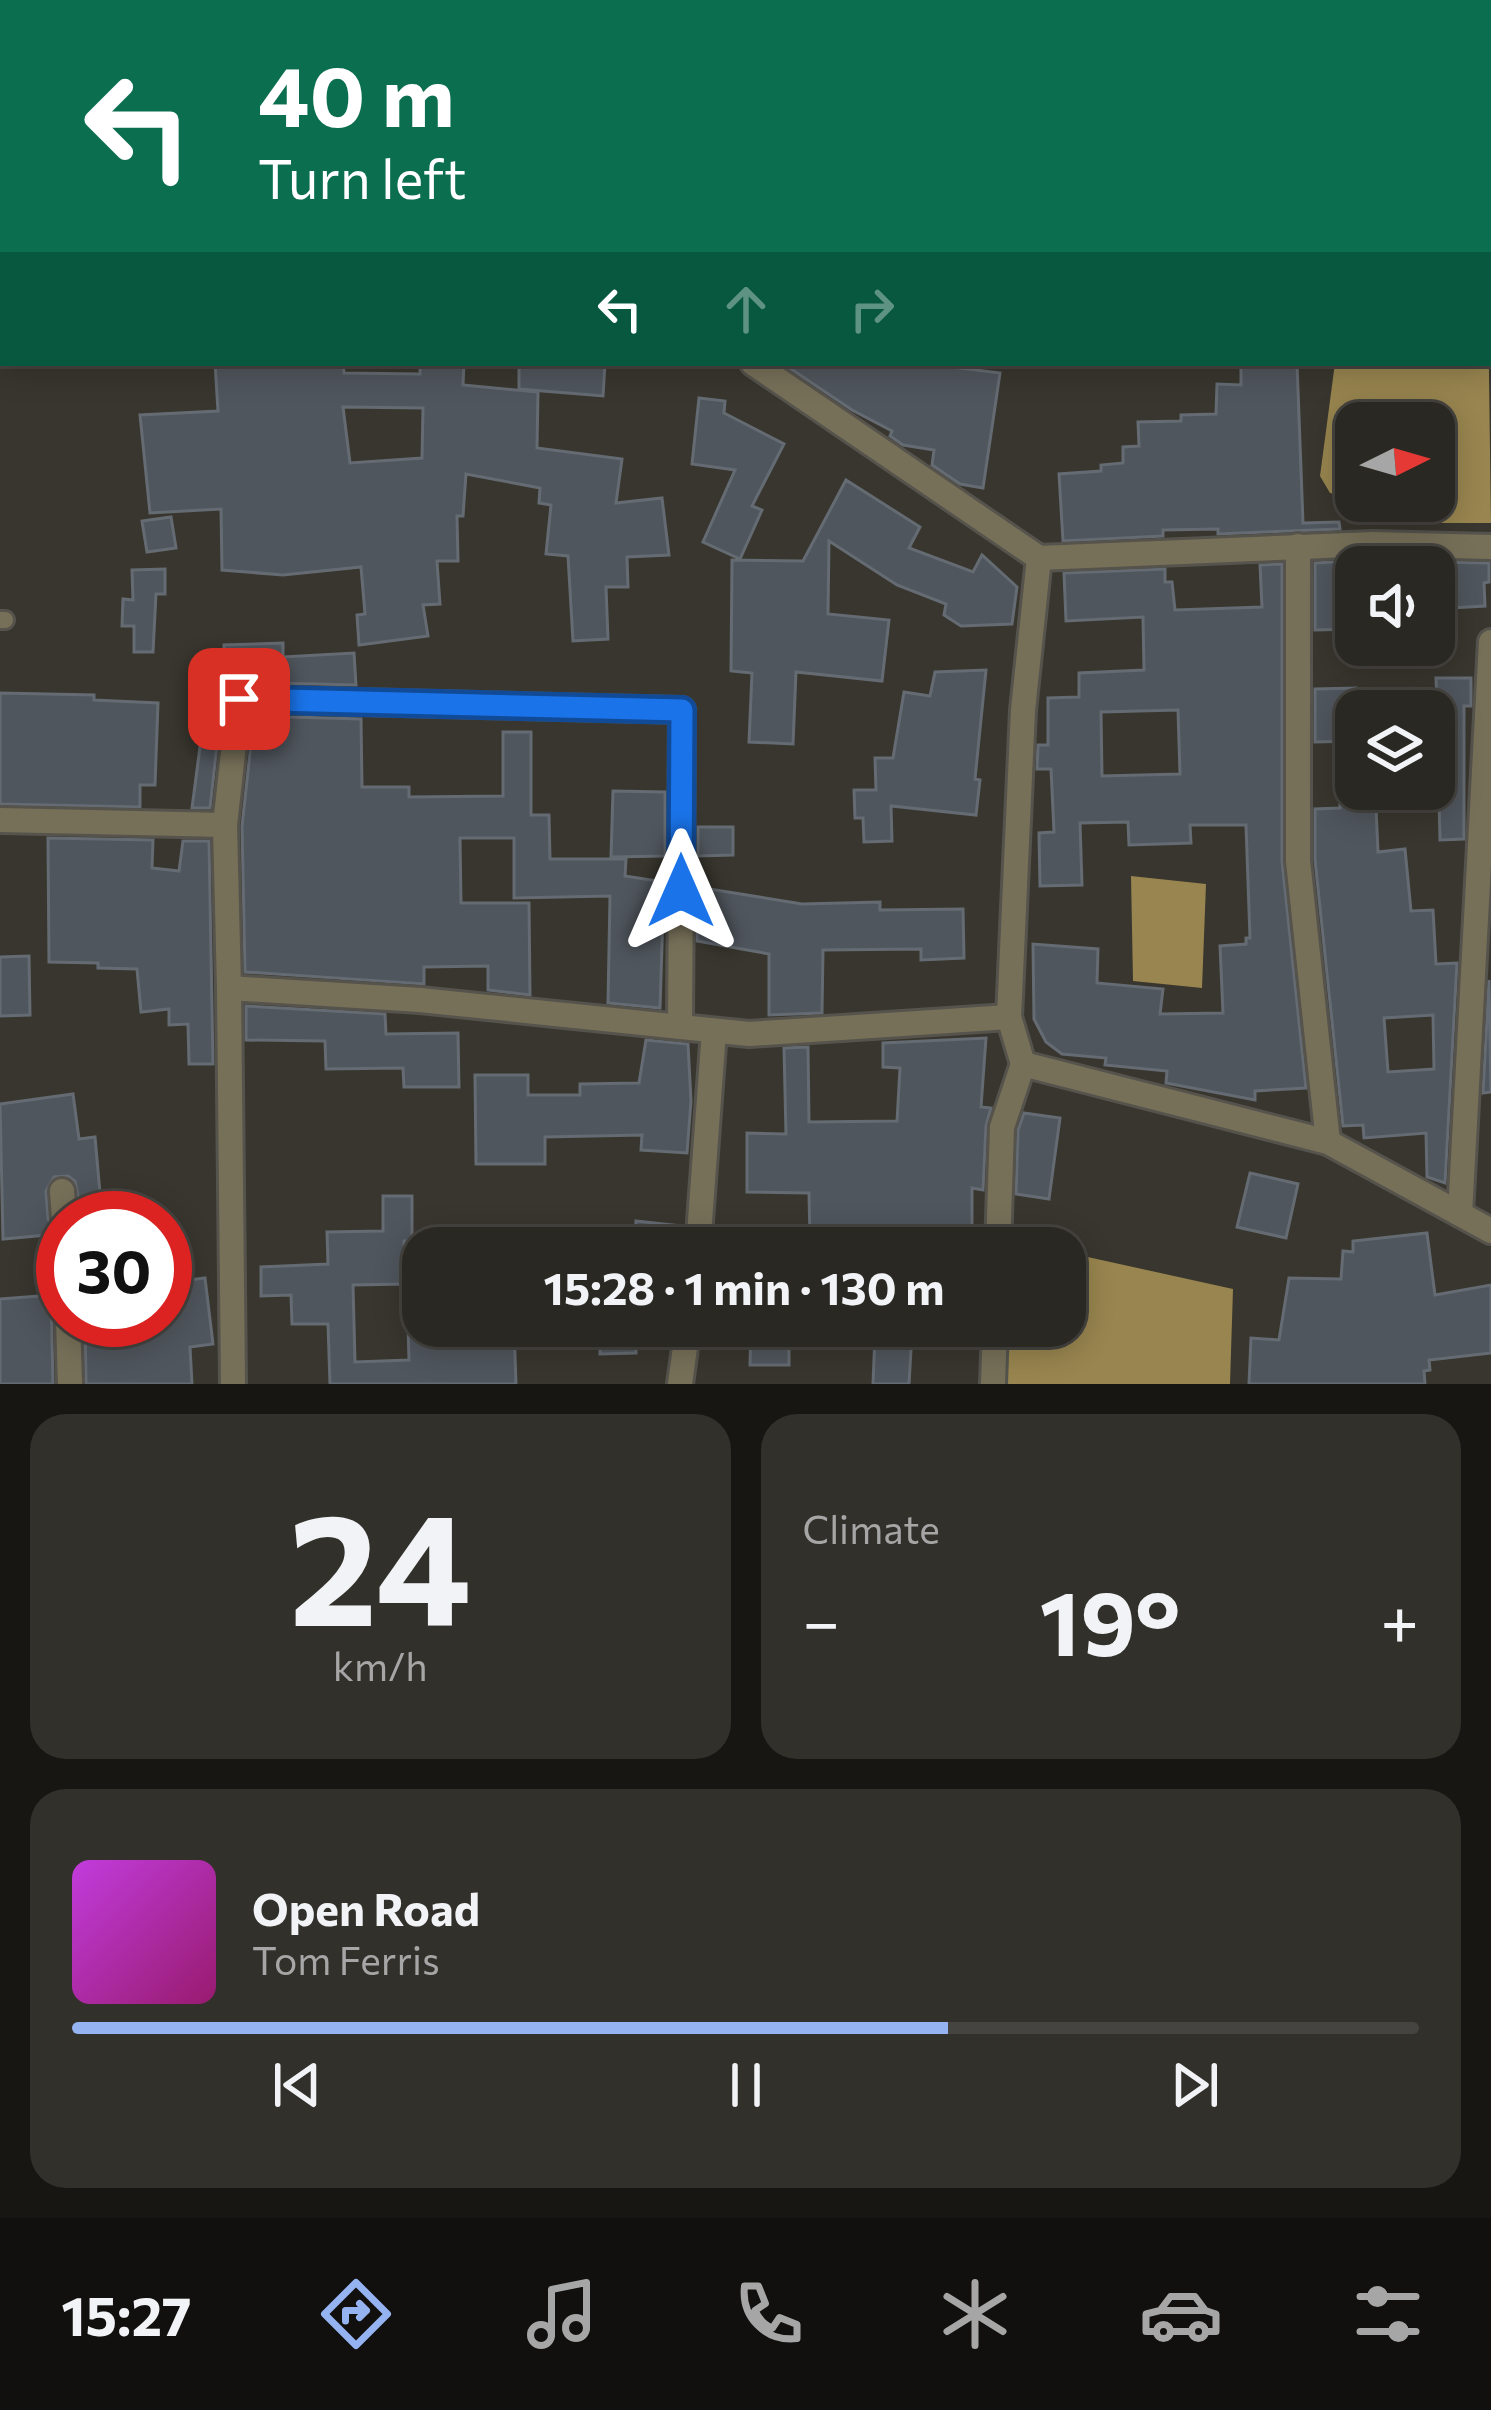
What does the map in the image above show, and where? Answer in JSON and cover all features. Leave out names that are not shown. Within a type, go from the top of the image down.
[{"type":"street","points":[[757,366],[1039,558],[1298,547],[1491,547]]},
{"type":"street","points":[[1298,547],[1298,861],[1328,1142]]},
{"type":"street","points":[[999,1227],[1002,1127],[1023,1064],[1010,1017],[1023,710],[1039,558]]},
{"type":"street","points":[[1460,1214],[1482,964],[1491,642]]},
{"type":"street","points":[[233,1384],[225,825],[239,699],[682,710],[680,1027]]},
{"type":"street","points":[[0,820],[225,825]]},
{"type":"street","points":[[229,988],[420,1000],[749,1034],[1010,1017]]},
{"type":"street","points":[[700,1227],[714,1030]]},
{"type":"street","points":[[1023,1064],[1328,1142],[1491,1231]]},
{"type":"street","points":[[69,1347],[70,1384]]},
{"type":"street","points":[[680,1384],[685,1347]]},
{"type":"street","points":[[993,1384],[994,1347]]},
{"type":"shaded area","points":[[1335,366],[1489,366],[1491,523],[1415,522],[1455,522],[1455,402],[1335,402],[1335,494],[1320,476]]},
{"type":"shaded area","points":[[1131,876],[1206,884],[1202,988],[1133,981]]},
{"type":"shaded area","points":[[1086,1257],[1233,1289],[1230,1384],[1006,1384],[1007,1347],[1086,1347]]},
{"type":"building","points":[[215,366],[343,366],[344,373],[420,374],[420,366],[464,366],[463,385],[538,392],[537,448],[622,459],[616,503],[662,498],[669,555],[627,557],[628,587],[606,587],[608,639],[573,641],[568,556],[546,554],[551,505],[539,503],[540,488],[466,474],[463,516],[457,516],[458,561],[437,561],[440,604],[423,605],[428,636],[359,645],[357,615],[365,614],[361,567],[283,575],[222,570],[221,509],[150,513],[140,415],[218,411]],"holes":[[[343,407],[423,408],[422,458],[350,463]]]},
{"type":"building","points":[[519,366],[605,366],[603,396],[519,389]]},
{"type":"building","points":[[786,366],[944,366],[1000,373],[983,488],[960,484],[932,465],[934,450],[903,445],[890,436],[892,431]]},
{"type":"building","points":[[1241,366],[1297,366],[1303,523],[1339,522],[1340,529],[1218,534],[1218,529],[1163,530],[1163,536],[1063,541],[1059,474],[1101,471],[1101,465],[1123,463],[1123,447],[1139,446],[1138,422],[1216,414],[1217,384],[1241,385]]},
{"type":"building","points":[[699,398],[725,401],[724,413],[784,444],[752,506],[762,510],[740,559],[703,542],[735,470],[692,464]]},
{"type":"building","points":[[846,480],[920,527],[909,548],[973,572],[982,555],[1017,587],[1012,624],[961,626],[944,615],[946,604],[897,585],[829,541],[828,614],[889,620],[882,681],[796,672],[793,744],[749,742],[752,673],[731,671],[732,560],[803,561]]},
{"type":"building","points":[[171,517],[176,548],[147,552],[142,521]]},
{"type":"building","points":[[1335,562],[1335,630],[1315,630],[1315,563]]},
{"type":"building","points":[[1455,562],[1489,563],[1485,606],[1455,608]]},
{"type":"building","points":[[1282,564],[1282,861],[1306,1088],[1255,1091],[1255,1100],[1166,1083],[1167,1071],[1105,1065],[1106,1058],[1062,1054],[1046,1042],[1034,1019],[1033,944],[1098,949],[1097,983],[1163,989],[1160,1014],[1223,1013],[1220,946],[1246,944],[1250,938],[1246,825],[1190,825],[1191,843],[1129,845],[1128,822],[1080,823],[1082,885],[1040,886],[1039,833],[1054,832],[1051,769],[1037,769],[1038,745],[1048,745],[1048,698],[1079,697],[1079,673],[1144,670],[1143,617],[1066,621],[1064,573],[1165,569],[1165,582],[1172,582],[1175,610],[1262,607],[1260,565]],"holes":[[[1178,710],[1180,774],[1102,776],[1101,712]]]},
{"type":"building","points":[[165,569],[165,594],[156,594],[153,652],[134,652],[134,626],[122,626],[123,599],[133,600],[132,570]]},
{"type":"building","points":[[283,643],[283,657],[354,653],[356,685],[239,682],[225,690],[224,645]]},
{"type":"building","points":[[986,670],[976,815],[891,806],[892,841],[864,842],[863,818],[855,818],[854,790],[876,790],[875,758],[893,758],[904,692],[930,696],[935,672]]},
{"type":"building","points":[[1436,678],[1471,678],[1471,706],[1464,706],[1464,839],[1440,840],[1439,810],[1455,810],[1455,690],[1436,690]]},
{"type":"building","points":[[1356,688],[1335,690],[1335,742],[1315,742],[1315,689]]},
{"type":"building","points":[[0,693],[94,695],[94,700],[158,703],[155,785],[140,785],[140,807],[0,804]]},
{"type":"building","points":[[222,700],[210,808],[192,808],[206,701]]},
{"type":"building","points":[[254,716],[361,719],[362,787],[409,787],[409,797],[503,796],[503,732],[531,732],[531,815],[549,815],[550,859],[626,859],[625,876],[664,882],[660,1008],[608,1003],[610,896],[514,898],[514,838],[460,838],[461,903],[529,903],[530,995],[488,990],[488,966],[424,967],[424,984],[245,972],[242,826]]},
{"type":"building","points":[[613,791],[665,792],[665,856],[611,857]]},
{"type":"building","points":[[1315,809],[1376,810],[1378,852],[1405,849],[1411,911],[1433,910],[1436,964],[1457,963],[1445,1183],[1427,1177],[1426,1133],[1364,1138],[1363,1125],[1343,1126],[1315,860]],"holes":[[[1433,1015],[1434,1069],[1388,1072],[1384,1018]]]},
{"type":"building","points":[[698,827],[733,827],[733,855],[698,856]]},
{"type":"building","points":[[48,838],[153,840],[152,868],[179,871],[183,841],[209,841],[213,1064],[189,1064],[188,1024],[169,1025],[169,1009],[141,1012],[137,969],[49,962]]},
{"type":"building","points":[[697,887],[802,904],[880,902],[880,910],[963,909],[964,958],[921,960],[921,949],[823,950],[822,1013],[769,1015],[769,954],[697,941]]},
{"type":"building","points":[[29,956],[30,1015],[0,1016],[0,957]]},
{"type":"building","points":[[1489,980],[1491,1092],[1483,1093]]},
{"type":"building","points":[[246,1006],[385,1014],[386,1034],[458,1033],[459,1087],[404,1087],[403,1068],[326,1069],[325,1041],[246,1040]]},
{"type":"building","points":[[986,1038],[981,1107],[991,1108],[983,1190],[972,1188],[972,1227],[810,1227],[809,1193],[747,1192],[747,1133],[786,1134],[784,1048],[808,1047],[809,1122],[897,1121],[900,1068],[883,1067],[883,1043]]},
{"type":"building","points":[[646,1040],[688,1044],[687,1153],[641,1150],[642,1135],[545,1137],[545,1164],[476,1164],[475,1075],[528,1075],[528,1095],[580,1095],[580,1084],[639,1083]]},
{"type":"building","points":[[73,1094],[79,1139],[95,1137],[100,1191],[77,1191],[68,1176],[54,1177],[46,1191],[36,1191],[36,1236],[3,1239],[0,1104]]},
{"type":"building","points":[[1024,1113],[1060,1118],[1049,1199],[1016,1194],[1018,1130]]},
{"type":"building","points":[[1250,1173],[1298,1184],[1286,1238],[1237,1227]]},
{"type":"building","points":[[383,1196],[412,1196],[412,1227],[402,1227],[402,1284],[353,1285],[355,1362],[409,1360],[409,1347],[515,1347],[516,1384],[330,1384],[328,1324],[292,1324],[291,1295],[261,1296],[261,1267],[328,1264],[327,1232],[383,1231]]},
{"type":"building","points":[[636,1221],[683,1226],[683,1227],[636,1227]]},
{"type":"building","points":[[1427,1233],[1435,1295],[1491,1285],[1491,1353],[1429,1360],[1425,1384],[1249,1384],[1251,1338],[1279,1340],[1289,1278],[1341,1279],[1343,1251],[1353,1252],[1353,1241]]},
{"type":"building","points":[[205,1278],[213,1344],[192,1347],[192,1280]]},
{"type":"building","points":[[36,1296],[36,1347],[52,1347],[53,1384],[0,1384],[0,1299]]},
{"type":"building","points":[[85,1347],[190,1347],[192,1384],[86,1384]]},
{"type":"building","points":[[600,1347],[636,1347],[636,1353],[600,1354]]},
{"type":"building","points":[[750,1347],[789,1347],[789,1365],[750,1365]]},
{"type":"building","points":[[874,1347],[911,1347],[909,1384],[873,1384]]},
{"type":"route","points":[[239,699],[682,710],[681,891]]}]
